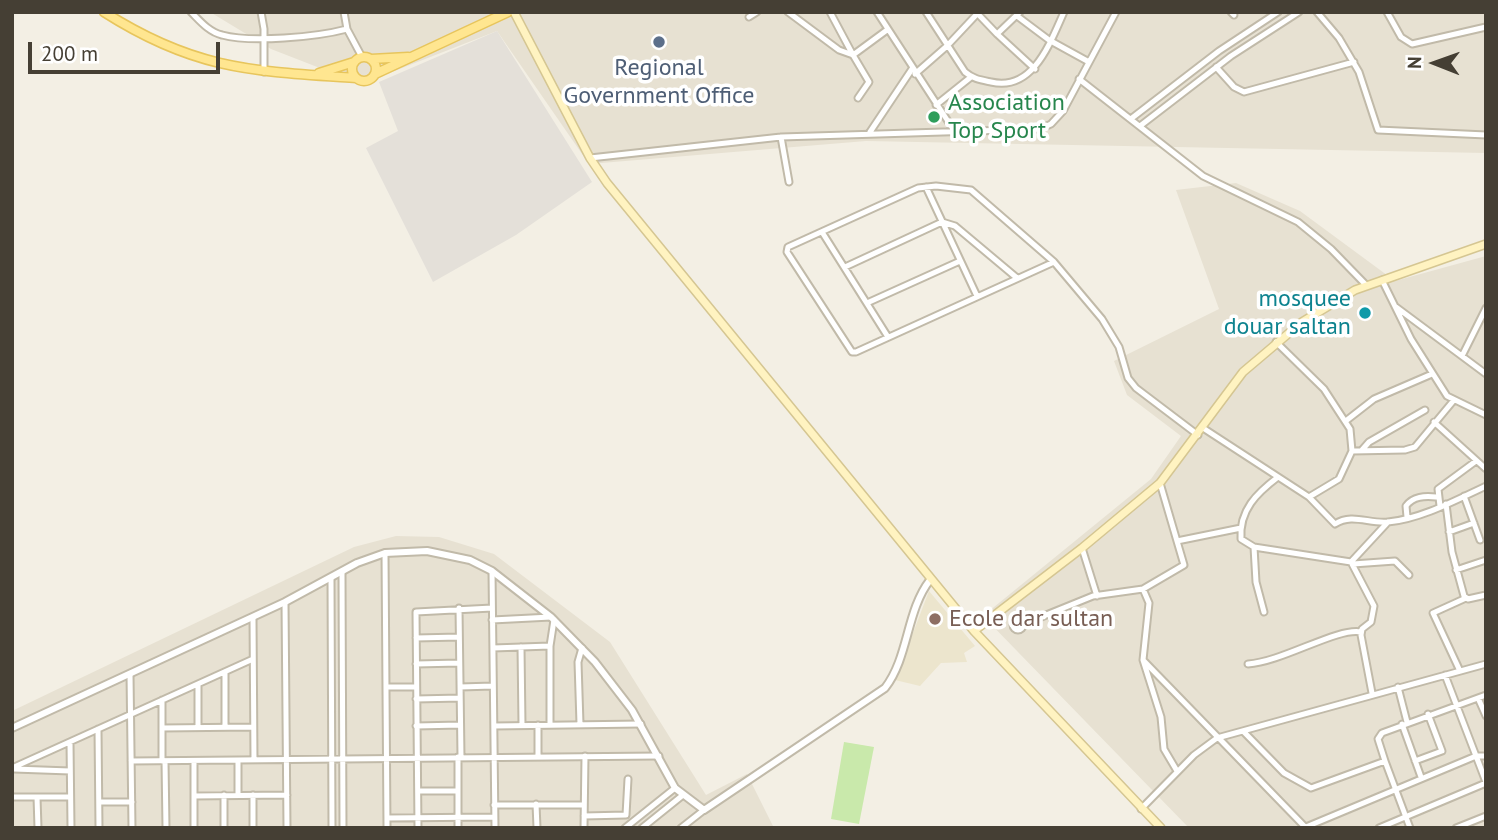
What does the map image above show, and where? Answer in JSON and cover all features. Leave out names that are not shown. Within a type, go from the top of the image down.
[{"type":"main road","points":[[104,12],[175,51],[220,65],[264,73],[317,74],[366,81],[374,74],[408,57],[508,12]]},
{"type":"main road","points":[[514,12],[590,159],[607,183],[930,580],[974,631],[1161,828]]},
{"type":"main road","points":[[317,74],[362,59],[408,57]]},
{"type":"main road","points":[[362,59],[375,65],[374,74]]},
{"type":"main road","points":[[356,78],[352,72],[362,59]]},
{"type":"main road","points":[[974,631],[1082,548],[1160,483],[1243,372],[1318,309],[1366,285],[1486,244]]},
{"type":"street","points":[[191,12],[222,35],[322,35],[347,29]]},
{"type":"street","points":[[261,12],[265,36],[264,73]]},
{"type":"street","points":[[344,12],[347,29],[362,59]]},
{"type":"street","points":[[750,18],[757,12]]},
{"type":"street","points":[[788,12],[839,50],[853,55]]},
{"type":"street","points":[[830,12],[869,82],[858,98]]},
{"type":"street","points":[[877,12],[913,72],[953,129]]},
{"type":"street","points":[[926,12],[971,77],[1005,84],[1022,79],[1035,69],[1063,15],[1056,12]]},
{"type":"street","points":[[590,159],[781,137],[953,129],[1029,130],[1046,127],[1060,116],[1116,12]]},
{"type":"street","points":[[1132,118],[1219,51],[1278,12]]},
{"type":"street","points":[[1140,126],[1216,67],[1299,12]]},
{"type":"street","points":[[1317,12],[1354,62],[1368,92],[1378,130],[1486,135]]},
{"type":"street","points":[[1399,12],[1388,14],[1404,40],[1416,45],[1486,27]]},
{"type":"street","points":[[870,132],[913,72],[947,46],[976,13],[1035,69]]},
{"type":"street","points":[[997,34],[1018,14],[1049,40],[1089,62]]},
{"type":"street","points":[[853,55],[887,30]]},
{"type":"street","points":[[1216,67],[1234,87],[1244,92],[1354,62]]},
{"type":"street","points":[[936,106],[971,77]]},
{"type":"street","points":[[1079,79],[1211,181],[1269,206],[1298,222],[1331,249],[1366,285]]},
{"type":"street","points":[[781,137],[789,182]]},
{"type":"street","points":[[926,187],[977,296]]},
{"type":"street","points":[[1054,262],[852,352],[787,252],[788,247],[926,187],[971,190],[1054,262],[1102,319],[1119,347],[1128,378],[1201,431],[1308,498],[1335,523],[1346,517],[1388,522],[1443,505],[1486,486]]},
{"type":"street","points":[[845,267],[942,222],[956,226],[1017,278]]},
{"type":"street","points":[[822,232],[888,337]]},
{"type":"street","points":[[867,303],[960,261]]},
{"type":"street","points":[[1382,280],[1392,304],[1432,374],[1454,400],[1486,415]]},
{"type":"street","points":[[1392,304],[1486,374]]},
{"type":"street","points":[[1462,356],[1486,308]]},
{"type":"street","points":[[1411,339],[1417,330],[1427,330]]},
{"type":"street","points":[[1276,342],[1324,389],[1330,401],[1347,420],[1352,451],[1339,479],[1308,498]]},
{"type":"street","points":[[1347,420],[1374,399],[1432,374]]},
{"type":"street","points":[[1352,451],[1410,449],[1454,400]]},
{"type":"street","points":[[1362,450],[1369,442],[1425,410]]},
{"type":"street","points":[[1434,422],[1486,469]]},
{"type":"street","points":[[1436,497],[1439,488],[1476,461]]},
{"type":"street","points":[[1278,477],[1253,499],[1241,528],[1243,543],[1352,563],[1395,562],[1409,575]]},
{"type":"street","points":[[1024,624],[1097,596],[1143,589],[1184,565],[1160,483]]},
{"type":"street","points":[[1407,517],[1406,505],[1410,501],[1425,496],[1436,497],[1443,505],[1456,570],[1466,598]]},
{"type":"street","points":[[1464,496],[1480,540]]},
{"type":"street","points":[[1352,563],[1388,522]]},
{"type":"street","points":[[1450,533],[1474,523]]},
{"type":"street","points":[[1177,541],[1241,528]]},
{"type":"street","points":[[1254,547],[1256,582],[1264,612]]},
{"type":"street","points":[[1082,548],[1097,596]]},
{"type":"street","points":[[12,728],[253,618],[385,553],[408,550],[450,554],[492,571],[553,619],[582,648],[613,683],[659,756],[675,788],[704,810]]},
{"type":"street","points":[[385,553],[387,828]]},
{"type":"street","points":[[1456,570],[1486,559]]},
{"type":"street","points":[[1248,664],[1293,654],[1339,634],[1361,632],[1371,622],[1374,606],[1352,563]]},
{"type":"street","points":[[492,571],[495,828]]},
{"type":"street","points":[[342,572],[343,828]]},
{"type":"street","points":[[331,578],[332,828]]},
{"type":"street","points":[[681,828],[885,688],[894,674],[920,592],[930,580]]},
{"type":"street","points":[[1143,589],[1149,603],[1143,660],[1161,717],[1164,749],[1177,771]]},
{"type":"street","points":[[1460,671],[1433,613],[1466,598],[1486,595]]},
{"type":"street","points":[[285,602],[287,828]]},
{"type":"street","points":[[458,828],[459,608]]},
{"type":"street","points":[[418,828],[417,611],[492,608]]},
{"type":"street","points":[[253,618],[254,760]]},
{"type":"street","points":[[492,620],[553,619]]},
{"type":"street","points":[[550,725],[550,646],[553,619]]},
{"type":"street","points":[[1361,632],[1372,693]]},
{"type":"street","points":[[416,638],[459,637]]},
{"type":"street","points":[[493,648],[550,646]]},
{"type":"street","points":[[521,647],[522,725]]},
{"type":"street","points":[[580,724],[578,662],[582,648]]},
{"type":"street","points":[[12,769],[253,659]]},
{"type":"street","points":[[1143,660],[1306,827],[1421,777],[1476,756],[1486,756]]},
{"type":"street","points":[[416,664],[460,663]]},
{"type":"street","points":[[1141,809],[1177,771],[1217,738],[1372,693],[1486,664]]},
{"type":"street","points":[[225,672],[225,727]]},
{"type":"street","points":[[130,674],[132,828]]},
{"type":"street","points":[[1378,828],[1486,782],[1445,675]]},
{"type":"street","points":[[198,684],[198,727]]},
{"type":"street","points":[[460,687],[493,686]]},
{"type":"street","points":[[386,687],[416,687]]},
{"type":"street","points":[[1398,687],[1405,723],[1421,777]]},
{"type":"street","points":[[1410,828],[1378,736],[1428,714],[1486,695]]},
{"type":"street","points":[[416,699],[460,698]]},
{"type":"street","points":[[1478,698],[1486,716]]},
{"type":"street","points":[[162,700],[166,828]]},
{"type":"street","points":[[1428,714],[1449,766]]},
{"type":"street","points":[[494,726],[640,724]]},
{"type":"street","points":[[416,726],[460,725]]},
{"type":"street","points":[[538,725],[538,757]]},
{"type":"street","points":[[162,728],[253,727]]},
{"type":"street","points":[[98,729],[99,828]]},
{"type":"street","points":[[1243,731],[1284,773],[1311,788],[1385,761]]},
{"type":"street","points":[[70,742],[71,828]]},
{"type":"street","points":[[1415,761],[1442,751]]},
{"type":"street","points":[[584,828],[585,756]]},
{"type":"street","points":[[131,761],[659,756]]},
{"type":"street","points":[[237,760],[238,795]]},
{"type":"street","points":[[194,761],[194,828]]},
{"type":"street","points":[[12,769],[70,771]]},
{"type":"street","points":[[584,816],[626,815],[628,779]]},
{"type":"street","points":[[625,828],[675,788]]},
{"type":"street","points":[[418,791],[458,791]]},
{"type":"street","points":[[224,795],[224,828]]},
{"type":"street","points":[[253,795],[253,828]]},
{"type":"street","points":[[194,796],[287,795]]},
{"type":"street","points":[[642,828],[683,795]]},
{"type":"street","points":[[12,797],[71,797]]},
{"type":"street","points":[[37,797],[38,828]]},
{"type":"street","points":[[99,802],[132,802]]},
{"type":"street","points":[[537,804],[537,828]]},
{"type":"street","points":[[494,805],[584,805]]},
{"type":"street","points":[[387,818],[495,817]]},
{"type":"street","points":[[1457,828],[1486,817]]},
{"type":"shaded area","points":[[210,12],[1486,12],[1486,153],[866,141],[589,164],[497,31],[361,84],[271,49]]},
{"type":"shaded area","points":[[497,31],[592,182],[516,235],[433,282],[366,148],[398,131],[379,82]]},
{"type":"shaded area","points":[[1236,183],[1300,211],[1395,281],[1486,256],[1486,828],[1189,828],[983,616],[1151,479],[1181,436],[1127,395],[1114,361],[1219,309],[1176,190]]},
{"type":"shaded area","points":[[396,536],[439,537],[494,554],[610,642],[706,795],[747,774],[774,828],[12,828],[12,711],[354,547]]},
{"type":"shaded area","name":"Ecole dar sultan","points":[[929,591],[975,646],[964,653],[967,662],[941,663],[920,686],[895,680]]},
{"type":"green space","points":[[844,742],[874,747],[859,824],[831,819]]},
{"type":"place","name":"Regional Government Office","points":[[659,42]]},
{"type":"place","name":"Association Top Sport","points":[[934,117]]},
{"type":"place","name":"mosquee douar saltan","points":[[1365,313]]},
{"type":"place","name":"Ecole dar sultan","points":[[935,619]]}]
